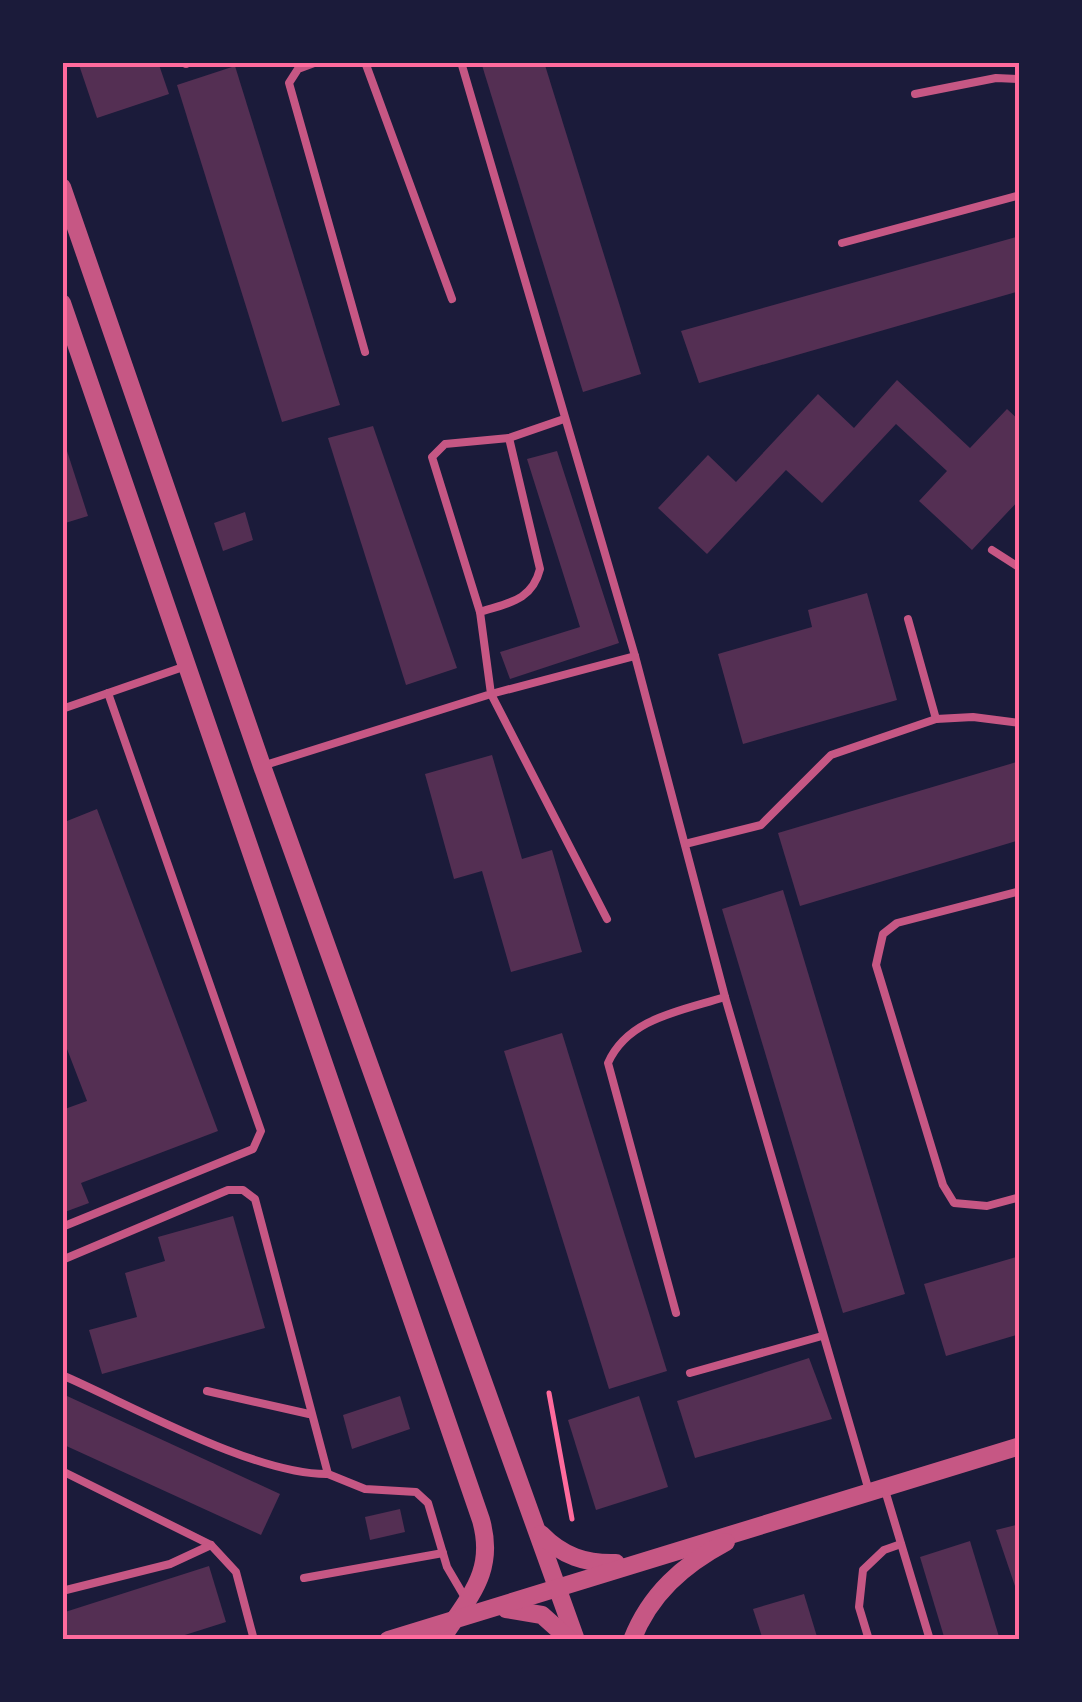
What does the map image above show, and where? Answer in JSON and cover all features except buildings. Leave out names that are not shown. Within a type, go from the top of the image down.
[{"type":"street","points":[[62,187],[262,766],[558,1588],[573,1640]]},
{"type":"street","points":[[62,303],[482,1520],[488,1558],[446,1634]]},
{"type":"street","points":[[388,1640],[446,1634],[482,1613],[558,1588],[1020,1446]]},
{"type":"street","points":[[632,1640],[648,1606],[673,1578],[759,1524]]},
{"type":"street","points":[[536,1530],[552,1546],[579,1560],[646,1560]]},
{"type":"street","points":[[482,1613],[527,1610],[553,1621],[573,1640]]},
{"type":"lane","points":[[317,62],[298,70],[288,83],[366,352]]},
{"type":"lane","points":[[365,62],[452,299]]},
{"type":"lane","points":[[462,62],[635,656],[725,997],[822,1336],[901,1544],[930,1640]]},
{"type":"lane","points":[[915,94],[996,78],[1020,78]]},
{"type":"lane","points":[[1020,89],[1020,105]]},
{"type":"lane","points":[[842,243],[1020,195]]},
{"type":"lane","points":[[564,419],[510,438],[445,444],[432,457],[480,612],[491,694],[607,919]]},
{"type":"lane","points":[[480,612],[523,598],[536,585],[540,569],[510,438]]},
{"type":"lane","points":[[992,550],[1020,568]]},
{"type":"lane","points":[[908,619],[936,720]]},
{"type":"lane","points":[[262,766],[491,694],[635,656]]},
{"type":"lane","points":[[62,709],[188,665]]},
{"type":"lane","points":[[62,1227],[237,1157],[253,1149],[261,1131],[108,693]]},
{"type":"lane","points":[[685,844],[762,825],[832,755],[936,720],[973,718],[1020,723]]},
{"type":"lane","points":[[1020,891],[897,923],[884,934],[876,964],[943,1185],[954,1203],[986,1206],[1020,1196]]},
{"type":"lane","points":[[676,1313],[608,1063],[616,1044],[645,1023],[725,997]]},
{"type":"lane","points":[[62,1260],[228,1190],[243,1190],[255,1198],[285,1299],[310,1414],[328,1474]]},
{"type":"lane","points":[[690,1373],[822,1336]]},
{"type":"lane","points":[[62,1375],[262,1463],[302,1474],[328,1474],[365,1490],[416,1492],[428,1503],[443,1553],[466,1600],[482,1613]]},
{"type":"lane","points":[[207,1391],[310,1414]]},
{"type":"lane","points":[[62,1471],[210,1545],[236,1572],[254,1640]]},
{"type":"lane","points":[[869,1640],[859,1607],[863,1570],[884,1550],[901,1544]]},
{"type":"lane","points":[[62,1591],[170,1564],[210,1545]]},
{"type":"lane","points":[[304,1578],[443,1553]]},
{"type":"path","points":[[549,1393],[572,1519]]}]
